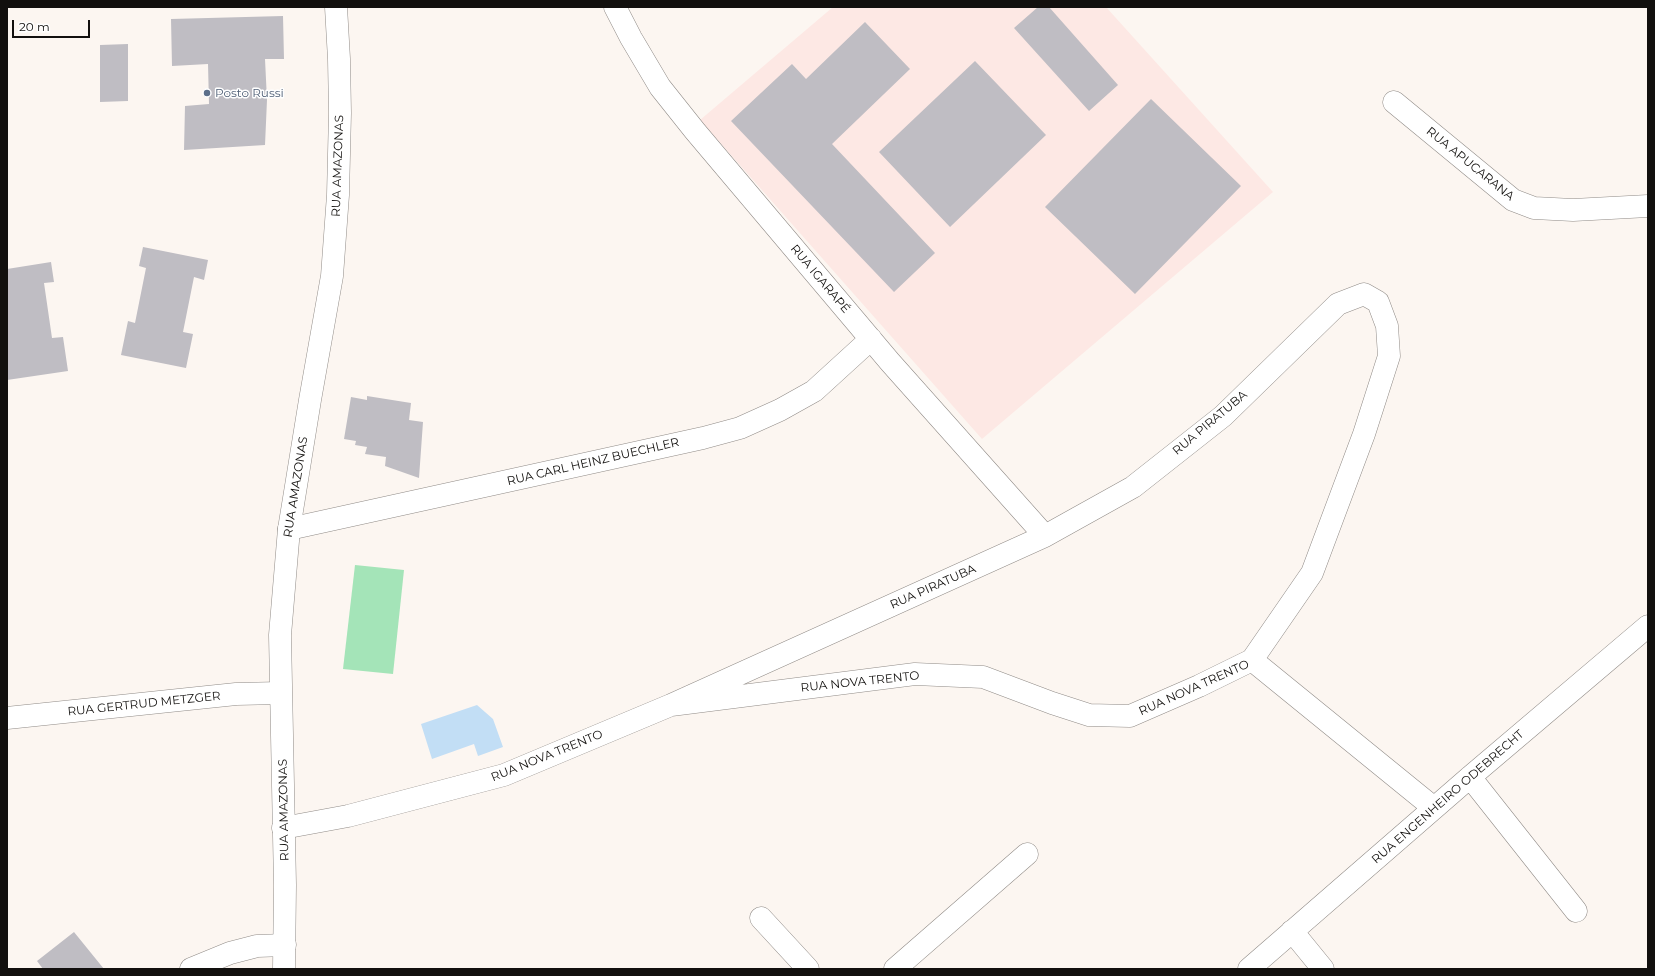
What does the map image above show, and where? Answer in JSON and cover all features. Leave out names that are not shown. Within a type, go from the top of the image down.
[{"type":"street","name":"RUA AMAZONAS","points":[[284,969],[283,749],[280,693],[280,635],[289,529],[332,276],[339,172],[340,59],[336,7]]},
{"type":"street","name":"RUA IGARAPÉ","points":[[615,7],[631,38],[660,87],[695,131],[871,339],[1045,536]]},
{"type":"street","name":"RUA APUCARANA","points":[[1394,102],[1513,200],[1534,208],[1542,209],[1573,210],[1648,206]]},
{"type":"street","name":"RUA PIRATUBA","points":[[671,705],[1045,536],[1139,482],[1223,416],[1338,304],[1364,294],[1378,302],[1387,326],[1389,356],[1364,434],[1312,572],[1252,660]]},
{"type":"street","name":"RUA CARL HEINZ BUECHLER","points":[[289,529],[703,438],[740,428],[780,410],[814,390],[871,339]]},
{"type":"street","name":"RUA ENGENHEIRO ODEBRECHT","points":[[1249,969],[1470,777],[1648,626]]},
{"type":"street","name":"RUA NOVA TRENTO","points":[[283,828],[348,816],[504,775],[671,705],[915,674],[983,677],[1089,715],[1130,716],[1199,686],[1252,660],[1434,808]]},
{"type":"street","name":"RUA GERTRUD METZGER","points":[[7,718],[236,694],[280,693]]},
{"type":"street","points":[[1470,777],[1576,911]]},
{"type":"street","points":[[895,969],[1027,854]]},
{"type":"street","points":[[761,918],[808,969]]},
{"type":"street","points":[[1292,931],[1322,969]]},
{"type":"street","points":[[191,969],[230,953],[257,946],[285,945]]},
{"type":"shaded area","points":[[833,7],[1106,7],[1273,192],[982,439],[700,120]]},
{"type":"green space","points":[[355,565],[404,570],[393,674],[343,669]]},
{"type":"water","points":[[477,705],[493,719],[503,747],[478,756],[474,744],[432,759],[421,724]]},
{"type":"building","points":[[1038,7],[1049,7],[1118,85],[1089,111],[1014,28]]},
{"type":"building","points":[[283,16],[284,59],[265,59],[267,100],[265,145],[184,150],[185,106],[209,104],[208,64],[172,66],[171,19]]},
{"type":"building","points":[[865,22],[910,69],[832,144],[935,253],[894,292],[731,121],[792,64],[806,79]]},
{"type":"building","points":[[128,44],[128,101],[100,102],[100,45]]},
{"type":"building","points":[[975,61],[1046,135],[950,227],[879,152]]},
{"type":"building","points":[[1151,99],[1241,186],[1135,294],[1045,207]]},
{"type":"building","points":[[143,247],[208,260],[204,280],[194,277],[183,332],[193,334],[186,368],[121,355],[128,321],[135,323],[146,268],[139,266]]},
{"type":"building","points":[[51,262],[54,282],[44,283],[52,338],[63,337],[68,371],[7,380],[7,269]]},
{"type":"building","points":[[367,396],[411,403],[409,420],[423,422],[419,478],[385,466],[386,457],[365,454],[367,447],[355,445],[356,441],[344,439],[351,397],[367,400]]},
{"type":"building","points":[[74,932],[104,969],[43,969],[37,961]]},
{"type":"place","name":"Posto Russi","points":[[207,93]]}]
